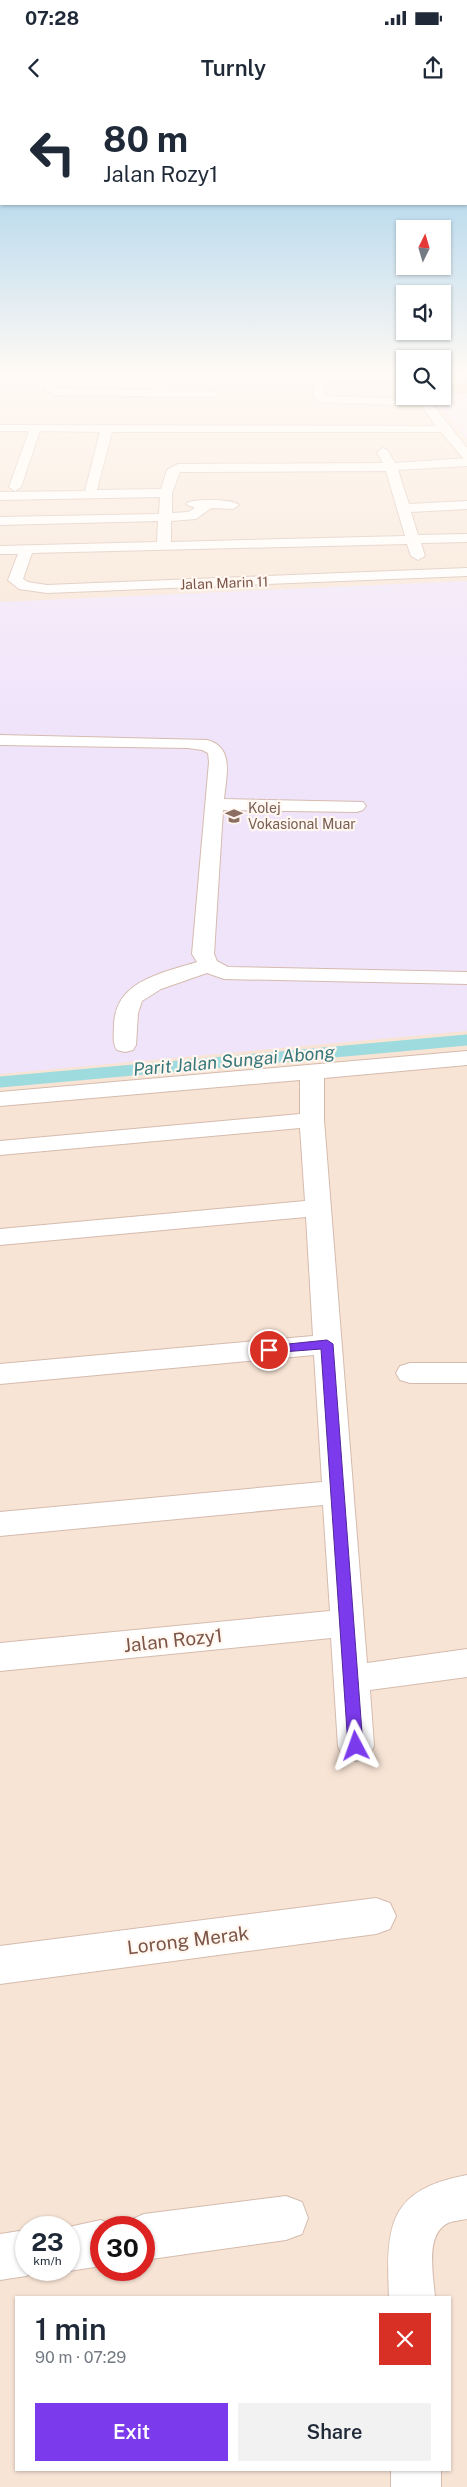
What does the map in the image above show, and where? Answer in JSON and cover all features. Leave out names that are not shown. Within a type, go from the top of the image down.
[{"type":"street","points":[[90,494],[93,486]]},
{"type":"street","points":[[164,547],[165,498],[168,486]]},
{"type":"street","points":[[397,486],[424,574]]},
{"type":"street","points":[[0,496],[90,494],[165,498],[233,505]]},
{"type":"street","points":[[0,521],[191,516],[209,504]]},
{"type":"street","points":[[404,508],[467,505]]},
{"type":"street","points":[[0,550],[467,538]]},
{"type":"street","name":"Jalan Marin 11","points":[[27,549],[15,580],[24,586],[47,589],[467,572]]},
{"type":"street","points":[[0,740],[207,745],[216,751],[218,762],[203,954],[209,965],[224,973],[246,975],[467,978]]},
{"type":"street","points":[[214,804],[357,806]]},
{"type":"street","points":[[125,1045],[128,1004],[134,994],[154,984],[209,965]]},
{"type":"street","points":[[0,1099],[467,1058]]},
{"type":"street","points":[[312,1072],[312,1120],[356,1746]]},
{"type":"street","points":[[0,1148],[312,1120]]},
{"type":"street","points":[[0,1237],[318,1208]]},
{"type":"street","points":[[0,1374],[327,1344]]},
{"type":"street","points":[[410,1374],[467,1373]]},
{"type":"street","points":[[0,1524],[338,1492]]},
{"type":"street","name":"Jalan Rozy1","points":[[0,1658],[347,1623]]},
{"type":"street","points":[[351,1679],[467,1663]]},
{"type":"street","name":"Lorong Merak","points":[[0,1965],[376,1916]]},
{"type":"street","points":[[412,2296],[411,2241],[419,2216],[438,2203],[467,2198]]},
{"type":"street","points":[[155,2236],[286,2218]]},
{"type":"street","points":[[0,2257],[15,2255]]},
{"type":"street","points":[[416,2471],[416,2487]]},
{"type":"shaded area","points":[[0,486],[467,486],[467,2487],[0,2487]]},
{"type":"shaded area","name":"Kolej Vokasional Muar","points":[[467,581],[467,1031],[0,1074],[0,602]]},
{"type":"waterway","name":"Parit Jalan Sungai Abong","points":[[0,1082],[467,1040]]},
{"type":"place","name":"Kolej Vokasional Muar","points":[[234,816]]},
{"type":"route","points":[[269,1350],[327,1344],[356,1746]]}]
